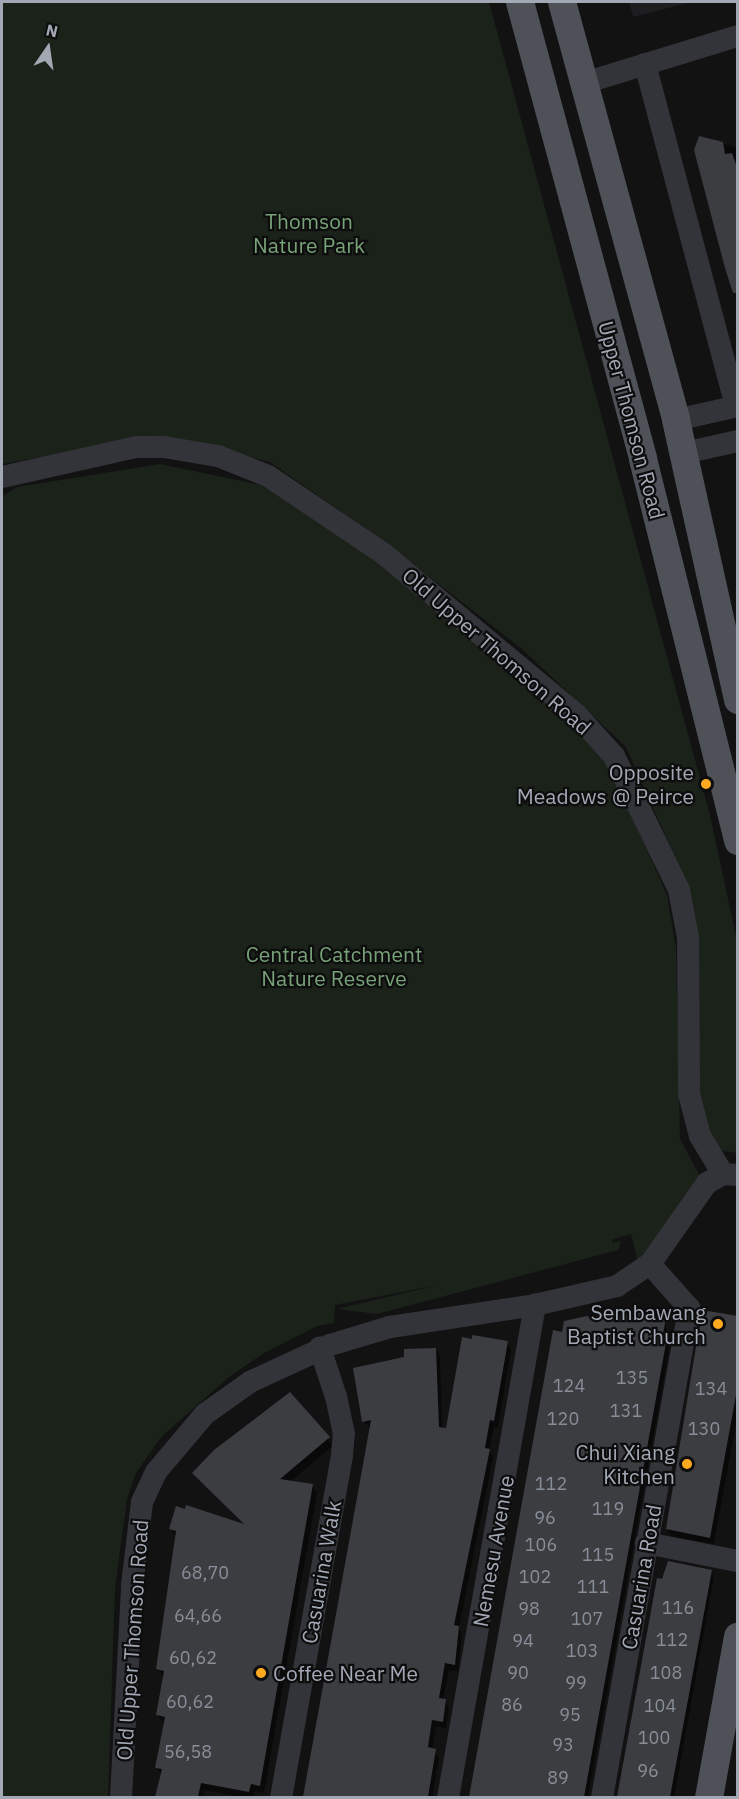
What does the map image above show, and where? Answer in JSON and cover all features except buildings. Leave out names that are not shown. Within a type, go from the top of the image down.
[{"type":"main road","name":"Upper Thomson Road","points":[[520,2],[646,470],[738,841]]},
{"type":"main road","name":"Upper Thomson Road","points":[[562,2],[676,420],[738,700]]},
{"type":"main road","points":[[709,1797],[728,1749],[738,1637]]},
{"type":"street","points":[[584,83],[738,36]]},
{"type":"street","points":[[645,64],[737,405],[676,420]]},
{"type":"street","points":[[684,453],[736,444]]},
{"type":"street","name":"Old Upper Thomson Road","points":[[2,477],[136,447],[164,447],[218,456],[268,476],[384,554],[577,715],[614,756],[679,890],[688,937],[689,1094],[699,1136],[730,1175],[699,1191],[650,1264],[616,1286],[535,1305],[390,1327],[320,1348],[250,1382],[205,1414],[151,1482],[142,1502],[132,1585],[121,1797]]},
{"type":"street","name":"Casuarina Road","points":[[602,1797],[688,1308],[650,1264]]},
{"type":"street","name":"Nemesu Avenue","points":[[448,1797],[535,1305]]},
{"type":"street","name":"Casuarina Walk","points":[[281,1797],[344,1434],[336,1397],[320,1348]]},
{"type":"street","points":[[646,1544],[738,1561]]},
{"type":"shaded area","points":[[629,2],[692,2],[633,17]]},
{"type":"green space","name":"Thomson Nature Park","points":[[2,2],[489,2],[710,815],[737,941],[737,1153],[723,1151],[702,1137],[690,891],[626,747],[522,649],[390,546],[270,462],[160,437],[2,464]]},
{"type":"green space","name":"Central Catchment Nature Reserve","points":[[160,464],[261,485],[386,567],[603,749],[667,895],[676,948],[680,1139],[702,1180],[639,1267],[631,1234],[613,1239],[612,1243],[621,1241],[618,1250],[377,1314],[337,1309],[438,1285],[335,1305],[334,1323],[317,1326],[264,1353],[229,1377],[162,1436],[136,1473],[127,1499],[115,1589],[108,1797],[2,1797],[2,496],[17,487]]},
{"type":"place","name":"Opposite Meadows @ Peirce","points":[[706,784]]},
{"type":"place","name":"Sembawang Baptist Church","points":[[718,1324]]},
{"type":"place","name":"Chui Xiang Kitchen","points":[[687,1464]]},
{"type":"place","name":"Coffee Near Me","points":[[261,1673]]}]
